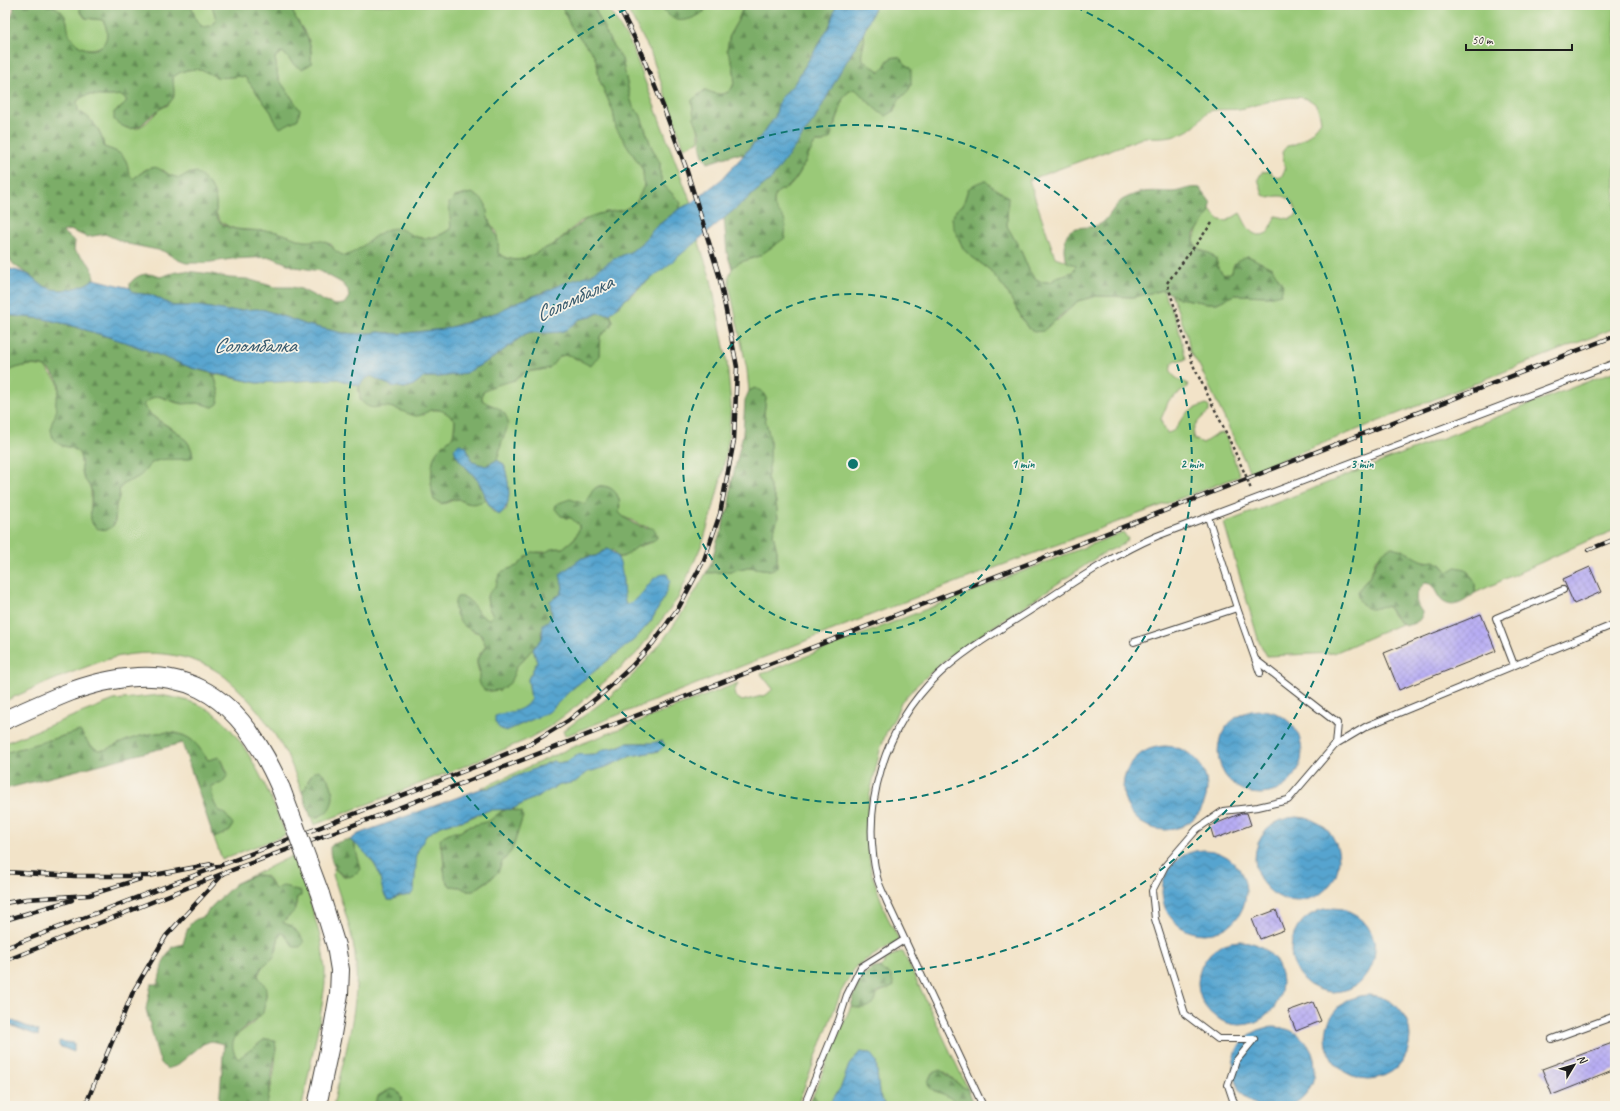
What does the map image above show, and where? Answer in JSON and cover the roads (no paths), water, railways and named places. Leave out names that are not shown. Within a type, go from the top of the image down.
[{"type":"main road","points":[[5,720],[72,692],[96,684],[122,678],[148,676],[176,680],[205,691],[233,712],[261,747],[281,789],[320,894],[336,946],[340,970],[339,994],[317,1106]]},
{"type":"lane","points":[[983,1106],[904,940],[878,878],[872,846],[873,813],[878,779],[886,751],[898,727],[915,700],[938,675],[964,653],[1103,563],[1129,548],[1156,536],[1615,362]]},
{"type":"lane","points":[[1208,517],[1236,608],[1260,672]]},
{"type":"lane","points":[[1514,665],[1496,618],[1563,590]]},
{"type":"lane","points":[[1134,642],[1236,608]]},
{"type":"lane","points":[[1235,1106],[1228,1085],[1236,1061],[1254,1039],[1218,1038],[1186,1014],[1155,919],[1152,891],[1165,866],[1197,829],[1223,811],[1258,807],[1288,800],[1335,745],[1367,726],[1615,624]]},
{"type":"lane","points":[[1256,660],[1337,723],[1335,745]]},
{"type":"lane","points":[[804,1106],[839,1020],[847,995],[861,967],[904,940]]},
{"type":"lane","points":[[1552,1040],[1615,1016]]},
{"type":"water","name":"Соломбалка","points":[[836,5],[876,5],[863,34],[839,74],[815,119],[772,178],[666,267],[634,291],[610,314],[598,313],[591,317],[580,319],[568,329],[561,332],[531,332],[525,334],[493,358],[466,373],[440,377],[424,377],[412,386],[404,388],[391,386],[371,376],[364,380],[359,386],[338,379],[257,383],[192,368],[128,343],[66,324],[44,319],[5,315],[5,268],[31,276],[44,286],[56,290],[76,288],[94,279],[130,288],[134,293],[152,295],[173,306],[199,306],[228,311],[256,309],[265,310],[307,325],[343,333],[360,334],[379,332],[398,334],[444,329],[498,312],[517,302],[543,293],[562,284],[590,275],[614,259],[632,251],[646,239],[652,230],[722,179],[761,136],[775,117],[780,99],[794,84],[830,25]]},
{"type":"water","points":[[459,444],[466,446],[472,462],[486,466],[497,460],[504,464],[509,498],[507,505],[499,515],[491,508],[478,481],[458,458],[454,449]]},
{"type":"water","points":[[607,549],[614,553],[621,565],[626,605],[633,602],[655,578],[667,574],[670,581],[663,600],[651,621],[635,639],[572,689],[549,712],[506,731],[499,728],[495,722],[495,716],[515,711],[527,704],[531,699],[528,679],[537,662],[533,649],[542,639],[543,624],[551,617],[552,612],[550,601],[561,594],[563,588],[560,574],[582,558],[596,556]]},
{"type":"water","points":[[1260,710],[1276,713],[1290,722],[1299,736],[1302,752],[1299,768],[1290,782],[1276,791],[1260,794],[1244,791],[1230,782],[1221,768],[1218,752],[1221,736],[1230,722],[1244,713]]},
{"type":"water","points":[[662,741],[665,745],[659,751],[631,756],[606,767],[588,772],[575,782],[560,785],[512,809],[490,810],[465,820],[449,823],[437,828],[426,836],[417,852],[414,890],[411,895],[388,900],[383,890],[375,865],[363,851],[350,840],[358,834],[480,789],[489,788],[553,761],[558,763],[568,761],[576,755],[596,754],[604,749],[614,748],[627,743],[652,743]]},
{"type":"water","points":[[1165,746],[1181,749],[1195,758],[1204,772],[1207,788],[1204,804],[1195,818],[1181,827],[1165,830],[1149,827],[1135,818],[1126,804],[1123,788],[1126,772],[1135,758],[1149,749]]},
{"type":"water","points":[[1297,817],[1313,820],[1327,829],[1336,843],[1339,859],[1336,875],[1327,889],[1313,898],[1297,901],[1281,898],[1267,889],[1258,875],[1255,859],[1258,843],[1267,829],[1281,820]]},
{"type":"water","points":[[1204,850],[1220,853],[1234,862],[1243,876],[1246,892],[1243,908],[1234,922],[1220,931],[1204,934],[1188,931],[1174,922],[1165,908],[1162,892],[1165,876],[1174,862],[1188,853]]},
{"type":"water","points":[[1333,908],[1349,911],[1363,920],[1372,934],[1375,950],[1372,966],[1363,980],[1349,989],[1333,992],[1317,989],[1303,980],[1294,966],[1291,950],[1294,934],[1303,920],[1317,911]]},
{"type":"water","points":[[1240,941],[1256,944],[1270,953],[1279,967],[1282,983],[1279,999],[1270,1013],[1256,1022],[1240,1025],[1224,1022],[1210,1013],[1201,999],[1198,983],[1201,967],[1210,953],[1224,944]]},
{"type":"water","points":[[1368,995],[1384,998],[1398,1007],[1407,1021],[1410,1037],[1407,1053],[1398,1067],[1384,1076],[1368,1079],[1352,1076],[1338,1067],[1329,1053],[1326,1037],[1329,1021],[1338,1007],[1352,998]]},
{"type":"water","points":[[5,1018],[39,1031],[38,1036],[5,1023]]},
{"type":"water","points":[[1274,1027],[1290,1030],[1303,1039],[1312,1052],[1315,1068],[1312,1084],[1303,1097],[1290,1106],[1274,1109],[1258,1106],[1245,1097],[1236,1084],[1233,1068],[1236,1052],[1245,1039],[1258,1030]]},
{"type":"water","points":[[59,1041],[74,1043],[74,1052],[59,1046]]},
{"type":"water","points":[[860,1052],[870,1053],[876,1061],[879,1093],[885,1106],[828,1106],[841,1087],[849,1065]]},
{"type":"railway","points":[[5,948],[318,828],[530,744],[568,721],[604,692],[631,667],[653,643],[679,607],[704,560],[720,514],[734,440],[737,367],[719,275],[685,165],[637,43],[623,15],[616,5]]},
{"type":"railway","points":[[5,961],[224,873],[375,817],[1615,336]]},
{"type":"railway","points":[[1588,550],[1615,539]]},
{"type":"railway","points":[[5,872],[75,876],[149,876],[212,864]]},
{"type":"railway","points":[[85,1106],[133,992],[166,936],[222,875]]},
{"type":"railway","points":[[5,903],[27,899],[89,895],[140,879]]},
{"type":"railway","points":[[5,920],[72,900]]}]
